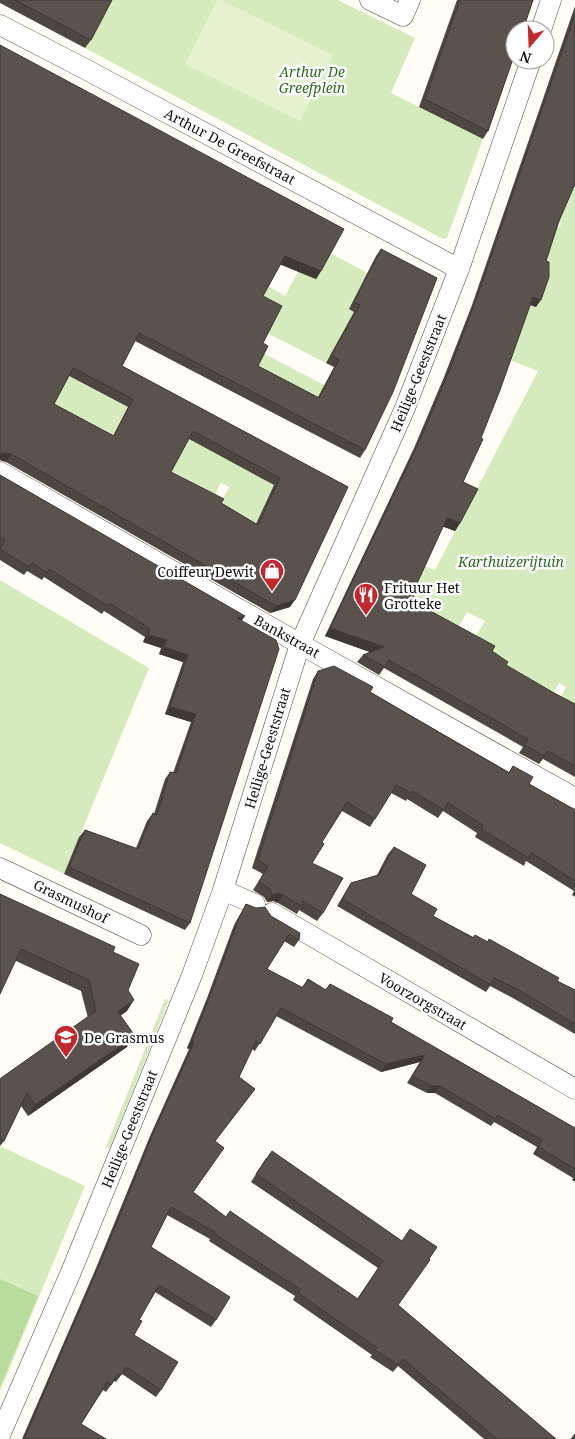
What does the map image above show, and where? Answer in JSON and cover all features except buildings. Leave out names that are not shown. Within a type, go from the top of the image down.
[{"type":"street","points":[[370,0],[403,16],[410,0]]},
{"type":"street","points":[[544,20],[551,0]]},
{"type":"street","name":"Arthur De Greefstraat","points":[[0,25],[459,269]]},
{"type":"street","name":"Heilige-Geeststraat","points":[[0,1435],[71,1272],[192,975],[223,890],[300,644],[405,408],[459,269],[528,70]]},
{"type":"street","name":"Bankstraat","points":[[0,472],[300,644],[575,798]]},
{"type":"street","name":"Grasmushof","points":[[0,868],[141,935]]},
{"type":"street","name":"Voorzorgstraat","points":[[223,890],[263,909],[575,1089]]},
{"type":"green space","name":"Arthur De Greefplein","points":[[111,0],[338,0],[415,38],[391,93],[483,139],[447,238],[443,239],[85,48]]},
{"type":"green space","points":[[217,0],[221,0],[333,55],[300,121],[185,64]]},
{"type":"green space","points":[[0,127],[285,296],[299,270],[316,279],[330,253],[377,278],[326,363],[267,333]]},
{"type":"green space","name":"Karthuizerijtuin","points":[[522,159],[575,179],[575,723],[553,712],[566,687],[559,683],[545,707],[471,644],[485,621],[467,612],[452,639],[399,614],[423,565],[435,570],[538,371],[502,357],[523,303],[536,307],[544,256],[557,226],[560,227],[561,223],[558,222],[558,193],[516,176]]},
{"type":"green space","points":[[263,353],[345,396],[338,407],[253,374]]},
{"type":"green space","points":[[68,376],[275,484],[251,536],[216,511],[229,487],[221,483],[209,507],[46,411]]},
{"type":"green space","points":[[0,580],[149,668],[64,874],[0,843]]},
{"type":"green space","points":[[165,999],[169,1000],[110,1148],[106,1147]]},
{"type":"green space","points":[[0,1146],[85,1186],[0,1391]]},
{"type":"green space","points":[[0,1279],[38,1296],[0,1387]]},
{"type":"place","name":"Coiffeur Dewit","points":[[272,592]]},
{"type":"place","name":"Frituur Het Grotteke","points":[[366,616]]},
{"type":"place","name":"De Grasmus","points":[[66,1058]]}]
